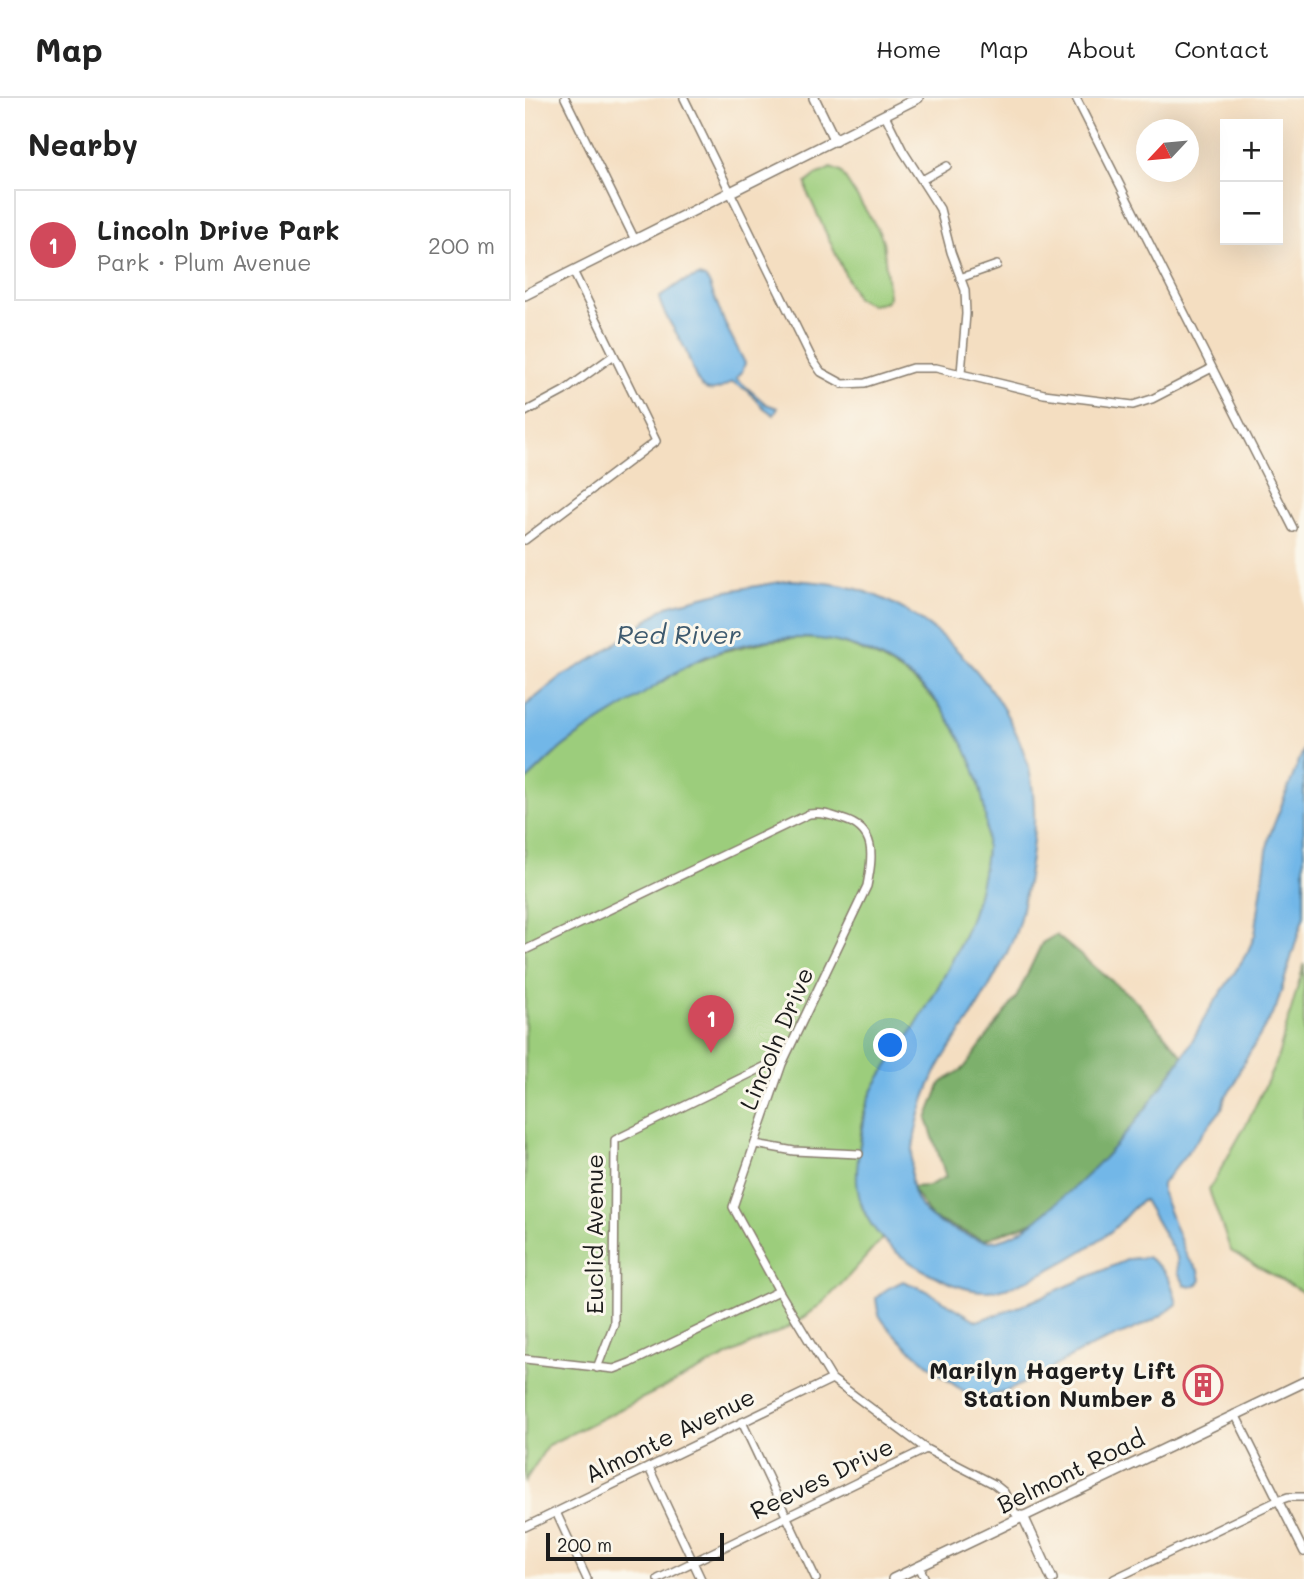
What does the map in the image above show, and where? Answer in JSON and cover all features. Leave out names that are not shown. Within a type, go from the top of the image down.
[{"type":"street","points":[[565,98],[635,240]]},
{"type":"street","points":[[684,98],[816,366],[829,379],[850,385],[912,368],[936,368],[1044,394],[1133,405],[1152,399],[1212,368]]},
{"type":"street","points":[[814,98],[835,141]]},
{"type":"street","points":[[525,295],[918,98]]},
{"type":"street","points":[[1076,98],[1293,528]]},
{"type":"street","points":[[885,115],[903,151],[944,218],[951,252],[967,300],[961,373]]},
{"type":"street","points":[[922,180],[947,166]]},
{"type":"street","points":[[960,278],[997,265]]},
{"type":"street","points":[[525,540],[656,442],[573,271]]},
{"type":"street","points":[[525,412],[564,391],[614,355]]},
{"type":"street","name":"Lincoln Drive","points":[[525,950],[809,814],[819,812],[855,822],[865,832],[873,858],[867,886],[782,1063],[733,1207],[832,1379],[926,1449],[994,1484],[1004,1492],[1015,1513],[1023,1516]]},
{"type":"street","name":"Euclid Avenue","points":[[597,1368],[614,1324],[615,1140],[770,1064],[782,1063]]},
{"type":"street","points":[[755,1144],[794,1151],[859,1154]]},
{"type":"street","points":[[525,1359],[614,1369],[779,1291]]},
{"type":"street","name":"Almonte Avenue","points":[[525,1527],[832,1379]]},
{"type":"street","name":"Belmont Road","points":[[893,1579],[1304,1382]]},
{"type":"street","points":[[1235,1415],[1304,1552]]},
{"type":"street","points":[[742,1422],[816,1579]]},
{"type":"street","name":"Reeves Drive","points":[[658,1579],[926,1449]]},
{"type":"street","points":[[649,1468],[701,1579]]},
{"type":"street","points":[[1114,1579],[1277,1501],[1288,1497],[1304,1497]]},
{"type":"street","points":[[556,1512],[587,1579]]},
{"type":"street","points":[[1023,1516],[1052,1579]]},
{"type":"street","points":[[919,1566],[925,1579]]},
{"type":"green space","points":[[831,168],[841,172],[879,231],[883,241],[889,297],[886,302],[872,305],[856,298],[808,194],[806,183]]},
{"type":"green space","points":[[800,638],[828,640],[853,647],[884,661],[913,680],[938,704],[948,718],[971,759],[983,799],[987,839],[982,878],[971,917],[935,993],[869,1098],[863,1121],[859,1150],[859,1192],[864,1212],[882,1239],[829,1297],[799,1321],[548,1445],[525,1481],[525,782],[561,748],[595,723],[692,663],[720,652],[768,641]]},
{"type":"green space","points":[[1056,935],[1136,1001],[1183,1056],[1116,1147],[1078,1186],[1034,1222],[983,1240],[932,1218],[911,1187],[928,1186],[946,1177],[927,1119],[941,1083],[964,1068],[1016,998],[1042,943]]},
{"type":"green space","points":[[1304,964],[1304,1293],[1231,1251],[1209,1190],[1248,1121],[1276,1063]]},
{"type":"water","points":[[699,276],[709,283],[725,324],[745,363],[736,378],[766,404],[778,408],[774,415],[748,391],[732,382],[720,389],[711,390],[699,383],[659,298],[680,283]]},
{"type":"water","name":"Red River","points":[[791,580],[835,584],[860,590],[889,601],[942,637],[966,659],[987,684],[1019,740],[1029,769],[1034,811],[1033,840],[1017,929],[991,984],[937,1069],[920,1112],[913,1149],[911,1183],[916,1200],[933,1219],[975,1238],[986,1241],[1000,1239],[1034,1222],[1092,1171],[1124,1136],[1181,1059],[1244,958],[1255,935],[1269,837],[1304,748],[1304,915],[1276,1008],[1240,1069],[1235,1084],[1225,1097],[1222,1109],[1162,1184],[1162,1193],[1187,1257],[1199,1271],[1201,1280],[1198,1284],[1190,1287],[1185,1285],[1178,1272],[1177,1257],[1144,1200],[1110,1232],[1084,1250],[1034,1277],[988,1291],[957,1286],[916,1266],[880,1236],[864,1211],[859,1196],[857,1169],[868,1103],[878,1081],[913,1030],[956,952],[972,913],[983,875],[986,836],[982,796],[969,755],[945,713],[921,686],[906,674],[873,654],[819,639],[787,638],[738,646],[692,663],[596,723],[560,749],[525,782],[525,706],[562,676],[601,654],[667,606],[722,592]]},
{"type":"water","points":[[1147,1257],[1168,1277],[1177,1304],[1155,1319],[1082,1351],[1030,1380],[987,1396],[975,1396],[966,1392],[925,1362],[887,1326],[877,1308],[876,1298],[903,1281],[925,1290],[977,1321],[1021,1306],[1129,1259]]},
{"type":"place","name":"Lincoln Drive Park","points":[[711,1053]]},
{"type":"place","name":"Marilyn Hagerty Lift Station Number 8","points":[[1203,1385]]}]
